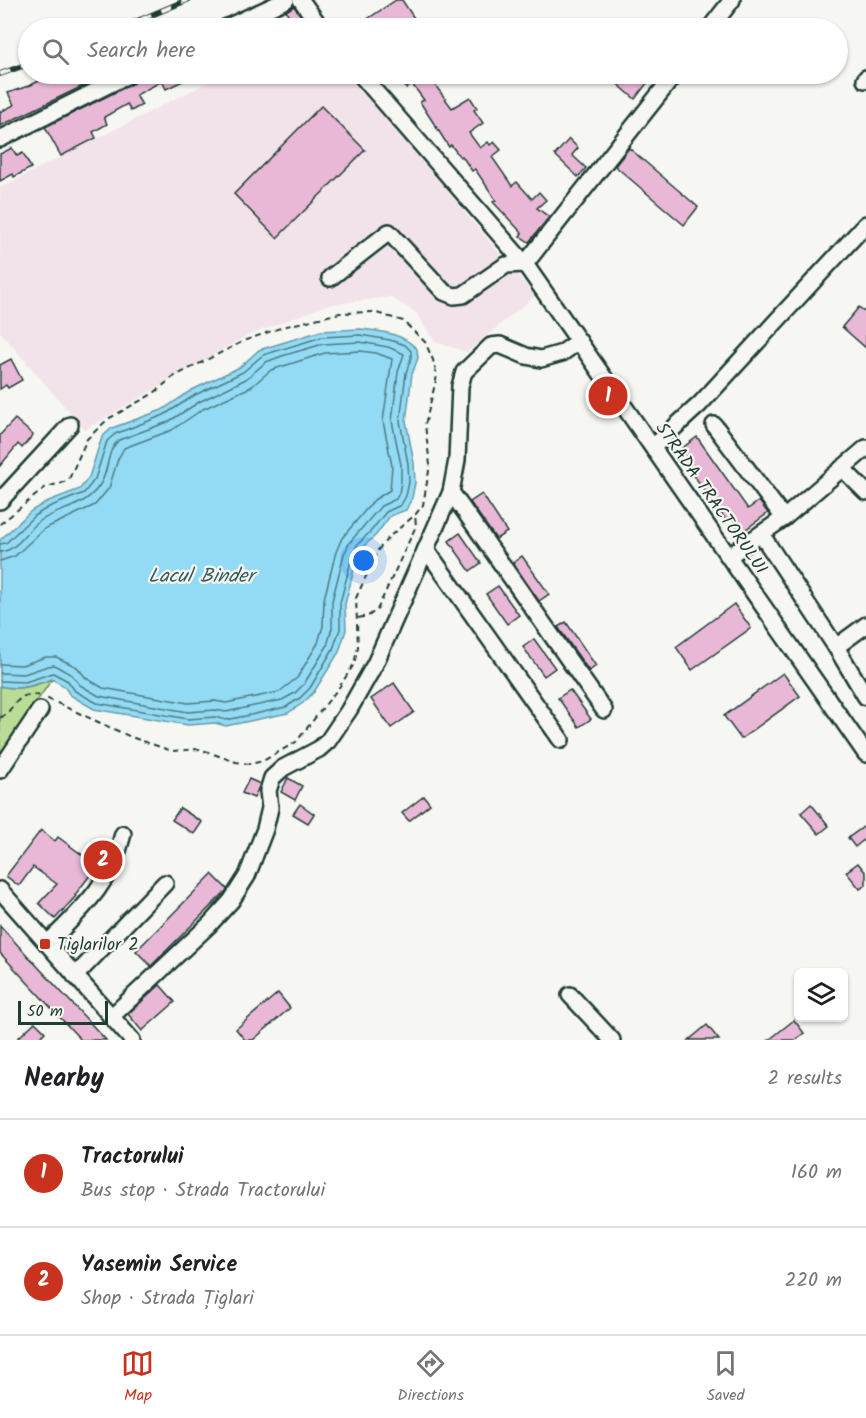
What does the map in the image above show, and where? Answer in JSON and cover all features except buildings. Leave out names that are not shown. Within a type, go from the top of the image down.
[{"type":"street","points":[[247,18],[286,0]]},
{"type":"street","points":[[301,0],[314,18]]},
{"type":"street","points":[[718,18],[732,0]]},
{"type":"street","points":[[0,139],[110,84]]},
{"type":"street","name":"STRADA TRACTORULUI","points":[[369,84],[525,264],[866,754]]},
{"type":"street","points":[[330,278],[389,232],[444,292],[454,296],[463,295],[506,265],[525,264],[667,84]]},
{"type":"street","points":[[653,447],[700,404],[866,224]]},
{"type":"street","points":[[111,1017],[209,925],[231,901],[248,876],[265,829],[270,808],[268,791],[272,778],[283,768],[319,749],[335,732],[375,664],[451,492],[457,460],[460,386],[464,372],[491,346],[500,345],[526,356],[541,359],[562,353],[579,341]]},
{"type":"street","points":[[0,501],[70,425]]},
{"type":"street","points":[[714,425],[784,518]]},
{"type":"street","points":[[729,556],[784,518],[866,448]]},
{"type":"street","points":[[842,468],[866,492]]},
{"type":"street","points":[[451,492],[604,710]]},
{"type":"street","points":[[760,534],[836,646],[866,697]]},
{"type":"street","points":[[426,549],[561,740]]},
{"type":"street","points":[[836,646],[866,625]]},
{"type":"street","points":[[0,770],[40,711]]},
{"type":"street","points":[[47,944],[95,896],[119,850],[123,834]]},
{"type":"street","points":[[75,976],[165,883]]},
{"type":"street","points":[[0,890],[132,1040]]},
{"type":"street","points":[[570,995],[612,1040]]},
{"type":"path","points":[[0,524],[46,487],[69,479],[87,439],[108,419],[154,393],[173,377],[255,337],[324,316],[360,311],[373,312],[403,321],[425,342],[433,360],[437,376],[425,425],[430,465],[423,505],[378,550],[356,598],[358,647],[354,664],[340,686],[296,742],[263,761],[250,764],[236,762],[199,749],[172,751],[131,737],[61,704],[30,693],[23,695],[8,713],[0,718]]},
{"type":"path","points":[[358,618],[368,616],[377,610],[416,526],[415,515]]},
{"type":"shaded area","points":[[204,84],[358,84],[535,296],[467,352],[435,342],[416,313],[391,297],[327,305],[244,337],[86,431],[0,332],[0,188]]},
{"type":"green space","points":[[52,679],[0,756],[0,686],[26,687]]},
{"type":"water","name":"Lacul Binder","points":[[360,329],[398,336],[417,349],[418,358],[412,374],[406,421],[414,463],[415,483],[412,498],[406,510],[390,516],[376,535],[362,548],[357,558],[345,604],[346,630],[339,652],[314,692],[303,703],[288,713],[226,726],[215,723],[188,725],[94,709],[70,695],[64,686],[52,679],[20,688],[0,686],[0,540],[31,511],[46,502],[80,489],[89,477],[102,437],[112,428],[162,410],[192,390],[240,367],[259,350],[321,331]]},
{"type":"railway","points":[[145,18],[187,0]]},
{"type":"railway","points":[[0,74],[18,68]]},
{"type":"place","name":"Tractorului","points":[[608,396]]},
{"type":"place","name":"Yasemin Service","points":[[103,860]]},
{"type":"place","name":"Tiglarilor 2","points":[[45,944]]}]
